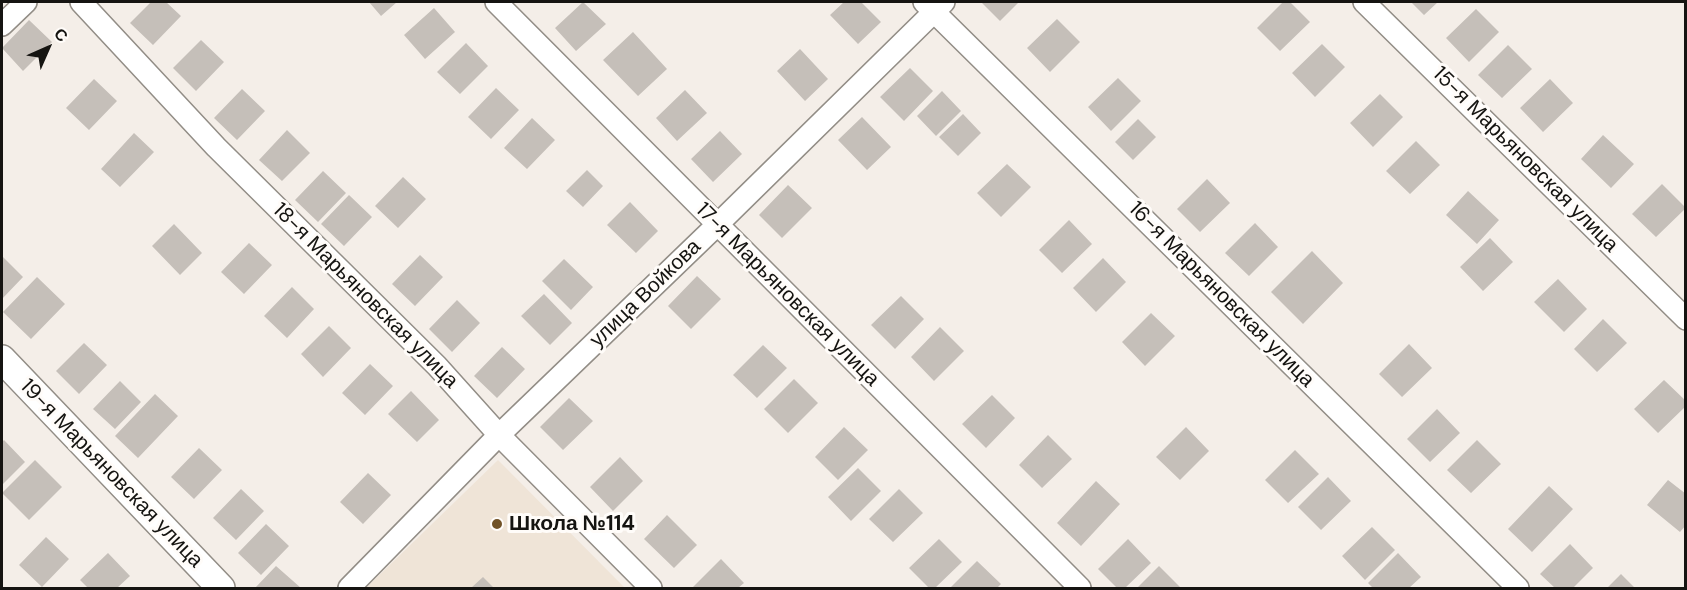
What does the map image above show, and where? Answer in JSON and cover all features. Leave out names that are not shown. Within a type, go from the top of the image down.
[{"type":"street","points":[[2,25],[26,2]]},
{"type":"street","name":"18-я Марьяновская улица","points":[[81,2],[216,147],[437,366],[499,435],[651,588]]},
{"type":"street","name":"17-я Марьяновская улица","points":[[496,2],[1080,588]]},
{"type":"street","name":"15-я Марьяновская улица","points":[[1364,2],[1686,319]]},
{"type":"street","name":"улица Войкова","points":[[349,588],[499,435],[717,225],[934,5]]},
{"type":"street","name":"16-я Марьяновская улица","points":[[934,5],[1518,588]]},
{"type":"street","name":"19-я Марьяновская улица","points":[[2,359],[221,588]]},
{"type":"shaded area","name":"Школа №114","points":[[498,460],[625,588],[366,588]]},
{"type":"building","points":[[151,2],[166,2],[181,16],[153,45],[130,23]]},
{"type":"building","points":[[369,2],[397,2],[381,16]]},
{"type":"building","points":[[583,2],[606,24],[576,51],[555,28]]},
{"type":"building","points":[[844,2],[861,2],[881,22],[858,44],[830,15]]},
{"type":"building","points":[[981,2],[1019,2],[1000,21]]},
{"type":"building","points":[[1283,2],[1290,2],[1310,22],[1280,51],[1257,28]]},
{"type":"building","points":[[1411,2],[1438,2],[1424,15]]},
{"type":"building","points":[[434,8],[455,32],[425,59],[404,35]]},
{"type":"building","points":[[1476,9],[1499,32],[1469,62],[1446,38]]},
{"type":"building","points":[[1057,19],[1080,42],[1050,72],[1027,48]]},
{"type":"building","points":[[29,20],[52,42],[23,71],[2,48]]},
{"type":"building","points":[[633,32],[667,69],[638,96],[603,60]]},
{"type":"building","points":[[201,40],[224,62],[196,91],[173,68]]},
{"type":"building","points":[[466,43],[488,66],[460,94],[437,72]]},
{"type":"building","points":[[1322,44],[1345,67],[1315,97],[1292,73]]},
{"type":"building","points":[[1508,45],[1532,69],[1502,98],[1478,75]]},
{"type":"building","points":[[800,49],[828,79],[805,101],[777,71]]},
{"type":"building","points":[[910,68],[933,91],[904,121],[880,97]]},
{"type":"building","points":[[1118,78],[1141,101],[1111,131],[1088,107]]},
{"type":"building","points":[[94,79],[117,101],[89,130],[66,108]]},
{"type":"building","points":[[1550,79],[1573,103],[1543,132],[1520,108]]},
{"type":"building","points":[[496,88],[519,110],[491,139],[468,117]]},
{"type":"building","points":[[242,89],[265,111],[237,140],[214,118]]},
{"type":"building","points":[[685,90],[707,113],[677,141],[656,118]]},
{"type":"building","points":[[942,91],[961,111],[936,136],[917,116]]},
{"type":"building","points":[[1380,94],[1403,117],[1373,147],[1350,123]]},
{"type":"building","points":[[963,114],[981,133],[958,156],[939,137]]},
{"type":"building","points":[[862,117],[891,147],[867,170],[838,140]]},
{"type":"building","points":[[532,118],[555,140],[527,169],[504,148]]},
{"type":"building","points":[[1138,119],[1156,137],[1133,160],[1115,142]]},
{"type":"building","points":[[287,130],[310,153],[282,181],[259,160]]},
{"type":"building","points":[[720,131],[742,154],[713,182],[691,159]]},
{"type":"building","points":[[134,133],[154,152],[120,187],[101,169]]},
{"type":"building","points":[[1603,135],[1634,164],[1611,188],[1581,159]]},
{"type":"building","points":[[1416,141],[1440,165],[1410,194],[1386,171]]},
{"type":"building","points":[[1007,164],[1031,187],[1001,217],[977,193]]},
{"type":"building","points":[[587,170],[603,186],[583,207],[566,191]]},
{"type":"building","points":[[323,171],[346,193],[318,222],[295,200]]},
{"type":"building","points":[[403,177],[426,199],[398,228],[375,206]]},
{"type":"building","points":[[1207,179],[1230,203],[1200,232],[1177,209]]},
{"type":"building","points":[[1662,184],[1686,208],[1656,237],[1632,214]]},
{"type":"building","points":[[788,185],[812,208],[782,238],[759,215]]},
{"type":"building","points":[[1468,191],[1499,220],[1477,244],[1446,215]]},
{"type":"building","points":[[349,195],[372,217],[344,246],[321,224]]},
{"type":"building","points":[[630,202],[658,231],[636,253],[607,225]]},
{"type":"building","points":[[1069,220],[1092,244],[1062,273],[1039,250]]},
{"type":"building","points":[[1255,223],[1278,247],[1249,276],[1225,253]]},
{"type":"building","points":[[174,224],[202,253],[180,275],[152,246]]},
{"type":"building","points":[[1490,238],[1513,262],[1483,291],[1460,267]]},
{"type":"building","points":[[249,243],[272,265],[244,294],[221,272]]},
{"type":"building","points":[[1312,251],[1343,283],[1303,324],[1271,292]]},
{"type":"building","points":[[420,255],[443,277],[415,306],[392,284]]},
{"type":"building","points":[[2,256],[23,277],[2,299]]},
{"type":"building","points":[[1103,258],[1126,282],[1096,312],[1073,288]]},
{"type":"building","points":[[564,259],[593,287],[571,310],[542,281]]},
{"type":"building","points":[[697,276],[721,299],[691,329],[668,306]]},
{"type":"building","points":[[37,277],[65,304],[31,339],[3,312]]},
{"type":"building","points":[[1558,279],[1587,309],[1564,332],[1534,302]]},
{"type":"building","points":[[292,287],[314,309],[287,338],[264,316]]},
{"type":"building","points":[[544,294],[572,323],[550,345],[521,316]]},
{"type":"building","points":[[901,296],[924,319],[895,349],[871,325]]},
{"type":"building","points":[[457,300],[480,323],[452,352],[429,329]]},
{"type":"building","points":[[1151,313],[1175,336],[1145,366],[1122,342]]},
{"type":"building","points":[[1603,319],[1627,343],[1597,372],[1574,349]]},
{"type":"building","points":[[329,326],[351,348],[323,377],[301,354]]},
{"type":"building","points":[[940,327],[964,351],[934,381],[911,357]]},
{"type":"building","points":[[84,343],[107,365],[79,394],[56,371]]},
{"type":"building","points":[[1409,344],[1432,368],[1402,397],[1379,374]]},
{"type":"building","points":[[763,345],[787,368],[757,398],[733,375]]},
{"type":"building","points":[[502,347],[525,369],[497,398],[474,376]]},
{"type":"building","points":[[370,364],[393,386],[365,415],[342,393]]},
{"type":"building","points":[[794,379],[818,403],[788,433],[764,409]]},
{"type":"building","points":[[1664,380],[1686,401],[1686,406],[1658,433],[1634,409]]},
{"type":"building","points":[[120,381],[141,402],[115,429],[93,409]]},
{"type":"building","points":[[411,391],[439,420],[417,442],[388,414]]},
{"type":"building","points":[[155,394],[178,416],[138,458],[115,436]]},
{"type":"building","points":[[992,395],[1015,418],[986,448],[962,424]]},
{"type":"building","points":[[569,398],[593,421],[563,450],[540,427]]},
{"type":"building","points":[[1437,409],[1460,433],[1430,462],[1407,439]]},
{"type":"building","points":[[844,427],[868,450],[838,480],[815,457]]},
{"type":"building","points":[[1186,427],[1209,451],[1180,480],[1156,457]]},
{"type":"building","points":[[1048,435],[1072,459],[1042,488],[1019,465]]},
{"type":"building","points":[[4,440],[25,462],[2,485],[2,442]]},
{"type":"building","points":[[1477,440],[1501,464],[1471,493],[1447,470]]},
{"type":"building","points":[[199,448],[222,470],[194,499],[171,477]]},
{"type":"building","points":[[1295,450],[1319,474],[1288,503],[1265,480]]},
{"type":"building","points":[[620,457],[643,481],[613,511],[590,487]]},
{"type":"building","points":[[35,460],[62,487],[29,520],[2,493]]},
{"type":"building","points":[[858,468],[881,491],[851,521],[828,497]]},
{"type":"building","points":[[368,473],[391,495],[363,524],[340,502]]},
{"type":"building","points":[[1328,477],[1351,501],[1321,530],[1298,507]]},
{"type":"building","points":[[1668,480],[1686,494],[1686,525],[1680,532],[1647,505]]},
{"type":"building","points":[[1096,481],[1120,504],[1081,546],[1057,523]]},
{"type":"building","points":[[1549,486],[1573,509],[1532,552],[1508,529]]},
{"type":"building","points":[[241,489],[264,511],[236,540],[213,518]]},
{"type":"building","points":[[899,489],[923,513],[893,542],[869,519]]},
{"type":"building","points":[[667,515],[697,545],[674,568],[644,539]]},
{"type":"building","points":[[266,524],[289,546],[261,575],[238,553]]},
{"type":"building","points":[[1372,527],[1395,550],[1365,580],[1342,556]]},
{"type":"building","points":[[46,537],[69,559],[42,587],[19,565]]},
{"type":"building","points":[[939,539],[962,562],[935,588],[929,588],[909,568]]},
{"type":"building","points":[[1128,539],[1151,563],[1125,588],[1117,588],[1098,569]]},
{"type":"building","points":[[1570,544],[1593,568],[1573,588],[1555,588],[1540,574]]},
{"type":"building","points":[[108,553],[130,576],[117,588],[88,588],[80,580]]},
{"type":"building","points":[[1398,553],[1421,577],[1409,588],[1373,588],[1368,583]]},
{"type":"building","points":[[721,559],[744,583],[738,588],[692,588]]},
{"type":"building","points":[[977,561],[1001,584],[997,588],[950,588]]},
{"type":"building","points":[[276,566],[301,588],[255,588]]},
{"type":"building","points":[[1159,566],[1181,588],[1137,588]]},
{"type":"building","points":[[1621,574],[1635,588],[1607,588]]},
{"type":"building","points":[[483,577],[494,588],[471,588]]},
{"type":"place","name":"Школа №114","points":[[497,524]]}]
